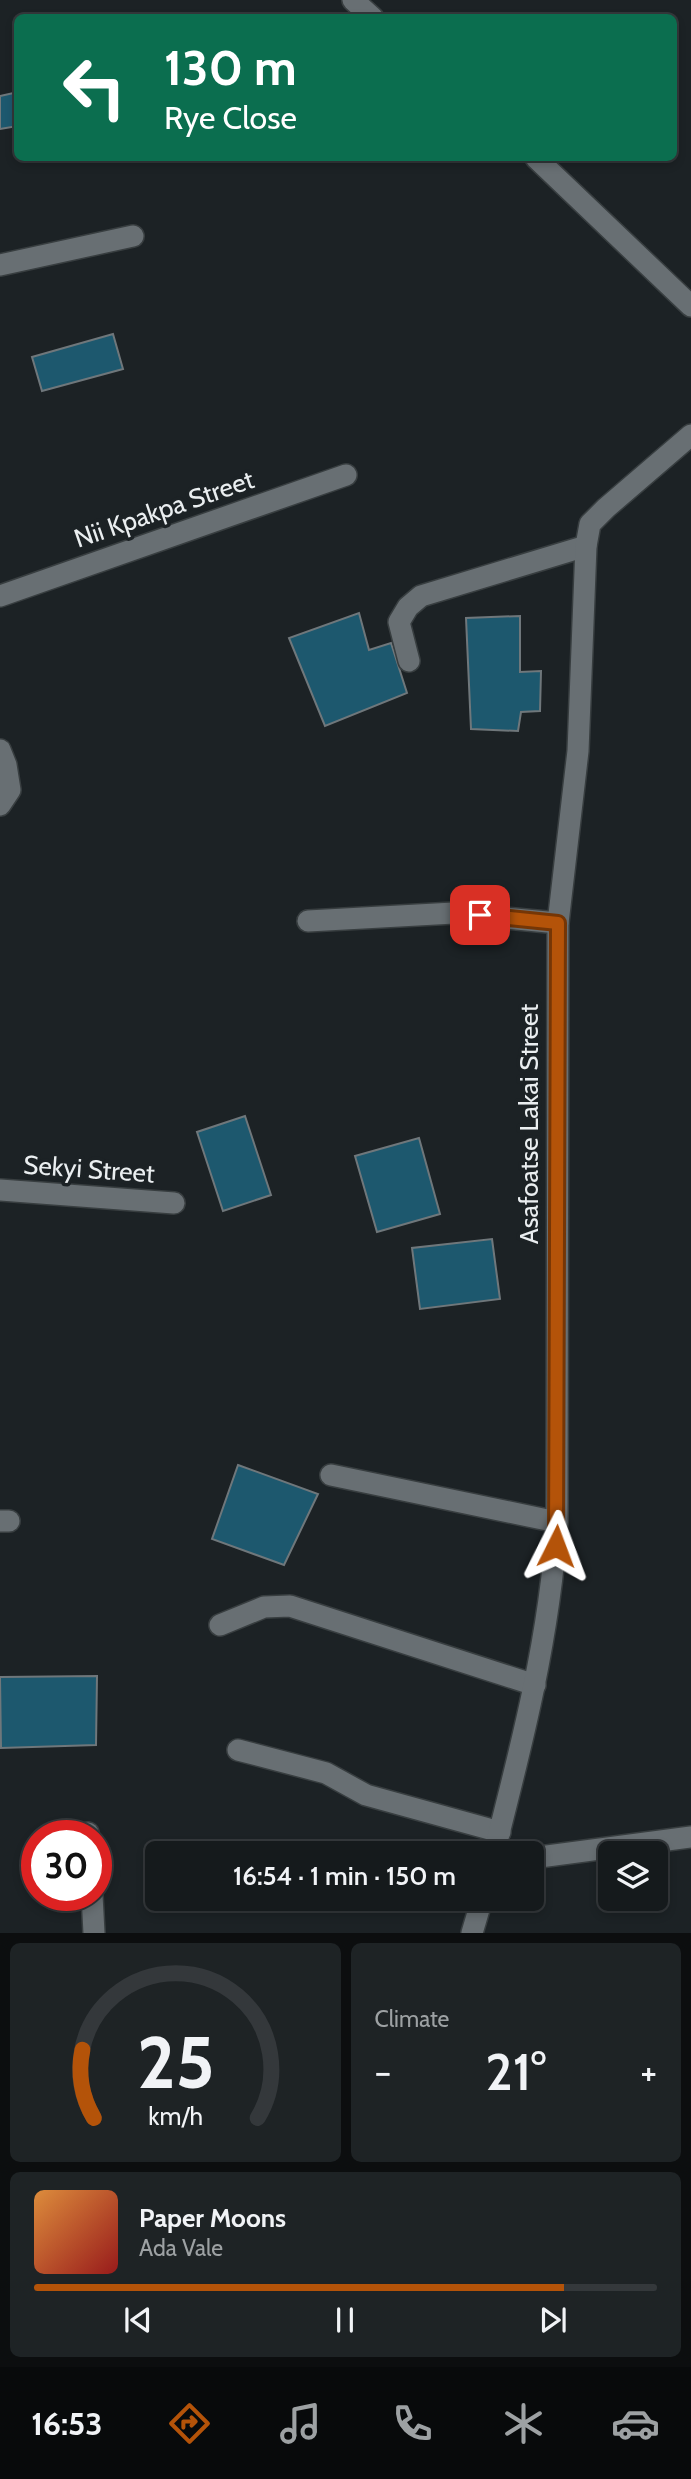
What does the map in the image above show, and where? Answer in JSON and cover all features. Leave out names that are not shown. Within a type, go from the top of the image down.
[{"type":"street","points":[[353,0],[369,14]]},
{"type":"street","points":[[539,161],[691,306]]},
{"type":"street","points":[[0,265],[133,236]]},
{"type":"street","name":"Asafoatse Lakai Street","points":[[497,1841],[535,1685],[547,1621],[557,1522],[558,923],[578,751],[586,546],[590,524],[691,435]]},
{"type":"street","name":"Nii Kpakpa Street","points":[[0,596],[346,475]]},
{"type":"street","points":[[410,661],[400,622],[408,607],[421,596],[586,546]]},
{"type":"street","points":[[0,750],[6,765],[10,790],[0,805]]},
{"type":"street","points":[[308,920],[454,913],[558,923]]},
{"type":"street","name":"Sekyi Street","points":[[0,1191],[174,1203]]},
{"type":"street","points":[[331,1475],[557,1522]]},
{"type":"street","points":[[220,1625],[264,1606],[289,1606],[535,1685]]},
{"type":"street","points":[[238,1750],[326,1773],[366,1795],[500,1832]]},
{"type":"street","points":[[544,1856],[691,1837]]},
{"type":"street","points":[[93,1911],[94,1933]]},
{"type":"street","points":[[472,1933],[478,1911]]},
{"type":"building","points":[[14,93],[14,127],[0,129],[0,96]]},
{"type":"building","points":[[113,334],[123,369],[42,391],[32,357]]},
{"type":"building","points":[[359,613],[369,650],[391,643],[407,693],[325,726],[289,638]]},
{"type":"building","points":[[520,616],[520,672],[541,671],[540,711],[521,712],[518,731],[471,729],[466,618]]},
{"type":"building","points":[[245,1116],[271,1195],[223,1211],[197,1132]]},
{"type":"building","points":[[419,1138],[440,1214],[377,1232],[355,1156]]},
{"type":"building","points":[[492,1239],[500,1299],[420,1309],[412,1248]]},
{"type":"building","points":[[238,1465],[318,1494],[284,1565],[212,1539]]},
{"type":"building","points":[[97,1676],[96,1745],[1,1748],[0,1677]]},
{"type":"route","points":[[480,915],[558,923],[556,1546]]}]
